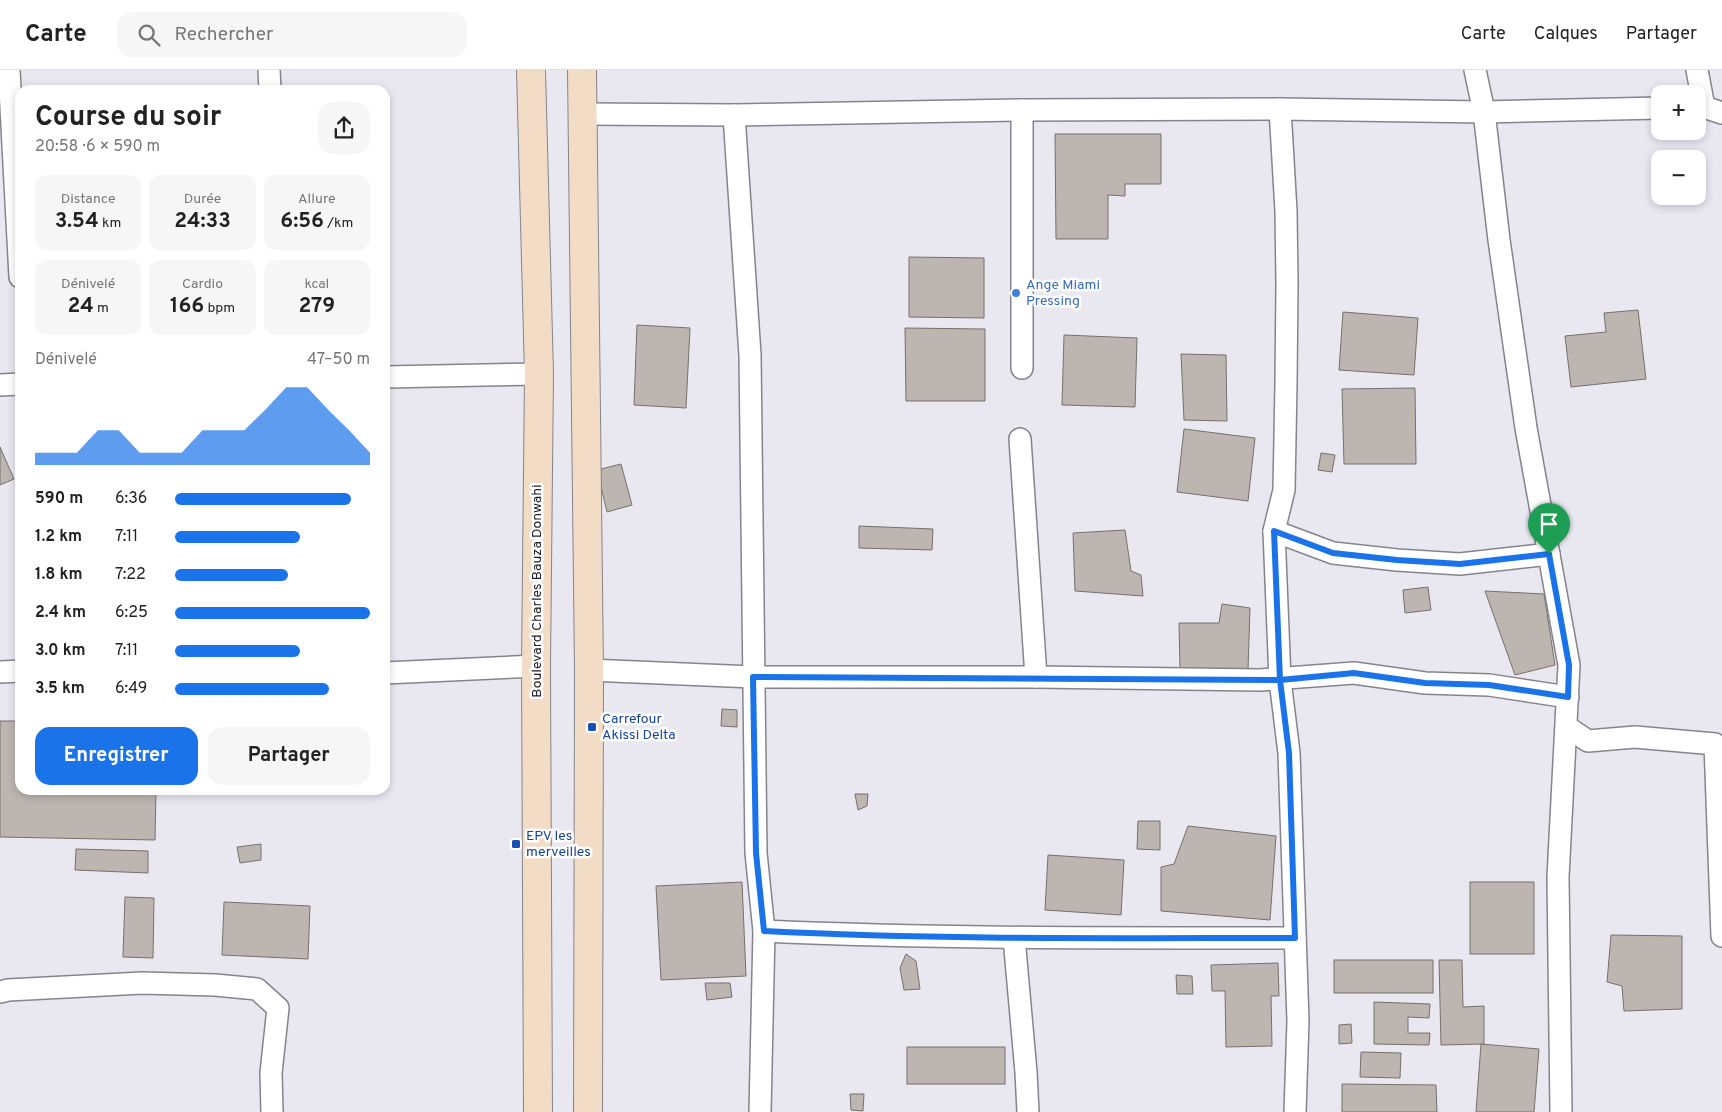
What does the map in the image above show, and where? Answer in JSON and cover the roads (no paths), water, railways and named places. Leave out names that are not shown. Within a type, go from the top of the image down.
[{"type":"main road","name":"Boulevard Charles Bauza Donwahi","points":[[531,70],[539,374],[536,666],[538,1112]]},
{"type":"main road","points":[[582,70],[589,670],[588,1112]]},
{"type":"street","points":[[9,70],[6,124],[15,222]]},
{"type":"street","points":[[269,70],[270,85]]},
{"type":"street","points":[[1475,70],[1484,112],[1499,240],[1524,419],[1569,665],[1558,877],[1561,1112]]},
{"type":"street","points":[[1697,70],[1711,109]]},
{"type":"street","points":[[583,114],[734,115],[1280,108],[1484,112],[1651,108]]},
{"type":"street","points":[[1280,108],[1286,211],[1287,333],[1284,490],[1274,531],[1280,680],[1289,753],[1298,1021],[1295,1112]]},
{"type":"street","points":[[1022,110],[1022,368]]},
{"type":"street","points":[[734,115],[750,355],[756,853],[764,931],[760,1112]]},
{"type":"street","points":[[390,377],[539,374]]},
{"type":"street","points":[[0,385],[15,384]]},
{"type":"street","points":[[1020,439],[1036,677]]},
{"type":"street","points":[[1274,531],[1333,553],[1397,560],[1460,564],[1549,554]]},
{"type":"street","points":[[390,673],[536,666]]},
{"type":"street","points":[[589,670],[753,677],[1036,677],[1280,680],[1354,673],[1425,683],[1489,685],[1568,697]]},
{"type":"street","points":[[0,672],[15,671]]},
{"type":"street","points":[[1567,727],[1588,741],[1635,737],[1718,742],[1722,936]]},
{"type":"street","points":[[764,931],[852,935],[1014,938],[1295,938]]},
{"type":"street","points":[[1014,938],[1028,1112]]},
{"type":"street","points":[[0,992],[142,982],[257,989],[278,1008],[271,1073],[272,1112]]},
{"type":"place","name":"Ange Miami Pressing","points":[[1016,293]]},
{"type":"place","name":"Carrefour Akissi Delta","points":[[592,727]]},
{"type":"place","name":"EPV les merveilles","points":[[516,844]]}]
